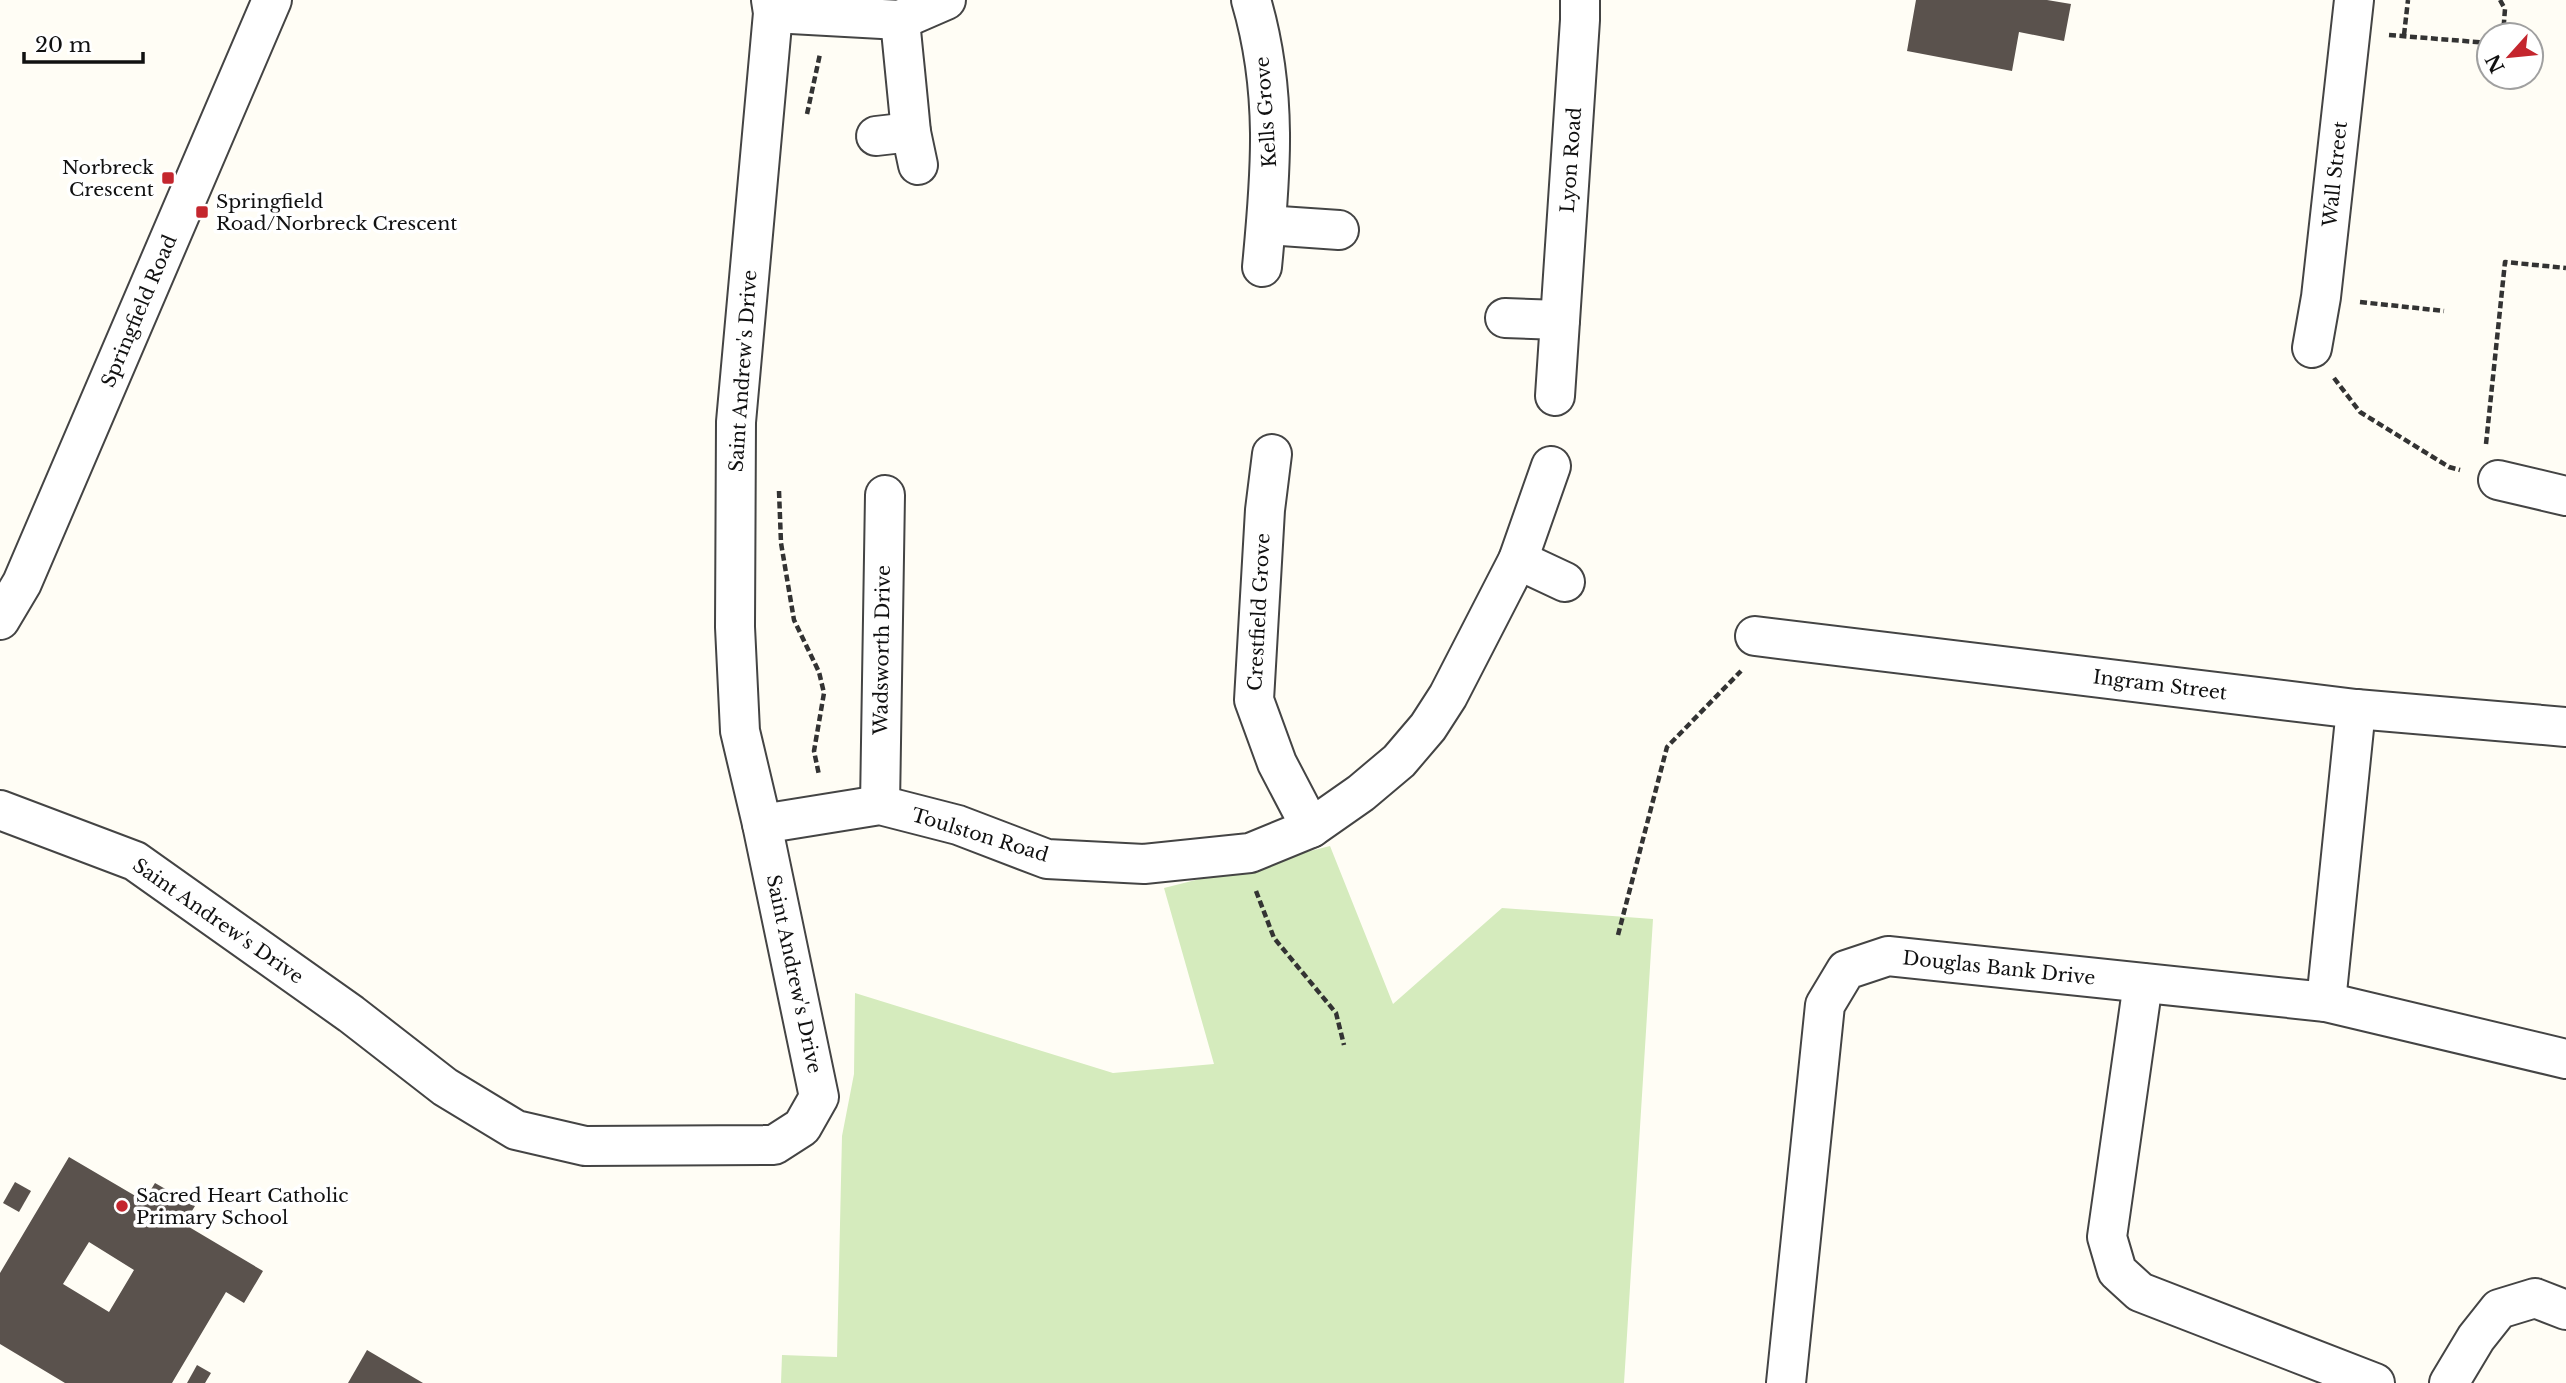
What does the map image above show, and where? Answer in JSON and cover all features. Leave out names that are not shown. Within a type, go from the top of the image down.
[{"type":"street","name":"Springfield Road","points":[[0,620],[22,583],[272,0]]},
{"type":"street","points":[[772,6],[829,16],[900,20],[946,0]]},
{"type":"street","name":"Kells Grove","points":[[1251,0],[1267,74],[1272,155],[1262,267]]},
{"type":"street","name":"Lyon Road","points":[[1555,396],[1580,0]]},
{"type":"street","name":"Saint Andrew's Drive","points":[[0,810],[135,861],[352,1014],[445,1087],[516,1130],[585,1146],[774,1145],[802,1127],[820,1097],[740,731],[736,627],[736,422],[772,6]]},
{"type":"street","name":"Wall Street","points":[[2312,348],[2321,297],[2352,17]]},
{"type":"street","points":[[900,20],[902,145]]},
{"type":"street","points":[[1266,225],[1339,230]]},
{"type":"street","points":[[1505,318],[1560,320]]},
{"type":"street","name":"Crestfield Grove","points":[[1272,454],[1251,510],[1254,700],[1277,763],[1311,828]]},
{"type":"street","name":"Toulston Road","points":[[762,824],[880,805],[958,825],[1047,859],[1144,864],[1250,853],[1311,828],[1361,793],[1399,761],[1428,727],[1448,696],[1518,560],[1551,467]]},
{"type":"street","points":[[2491,478],[2566,496]]},
{"type":"street","name":"Wadsworth Drive","points":[[880,805],[885,495]]},
{"type":"street","points":[[1518,560],[1565,582]]},
{"type":"street","name":"Ingram Street","points":[[1755,636],[2356,709],[2566,727]]},
{"type":"street","points":[[2326,1002],[2356,709]]},
{"type":"street","name":"Douglas Bank Drive","points":[[1786,1383],[1825,1005],[1846,970],[1888,956],[2326,1002],[2566,1059]]},
{"type":"street","points":[[2143,983],[2107,1237],[2117,1271],[2140,1292],[2375,1383]]},
{"type":"street","points":[[2449,1383],[2476,1338],[2499,1309],[2535,1298],[2566,1310]]},
{"type":"path","points":[[2404,35],[2408,0]]},
{"type":"path","points":[[2500,0],[2505,9],[2504,21]]},
{"type":"path","points":[[806,117],[829,16]]},
{"type":"path","points":[[2352,17],[2404,35],[2475,42]]},
{"type":"path","points":[[2312,348],[2360,412],[2449,467],[2491,478],[2505,262],[2566,268]]},
{"type":"path","points":[[2321,297],[2444,311]]},
{"type":"path","points":[[778,490],[781,543],[794,620],[820,672],[824,693],[814,751],[827,814]]},
{"type":"path","points":[[1618,935],[1667,747],[1752,660],[1755,636]]},
{"type":"path","points":[[1250,853],[1258,899],[1274,938],[1336,1013],[1344,1045]]},
{"type":"green space","points":[[1330,846],[1393,1004],[1502,908],[1653,919],[1624,1383],[781,1383],[782,1355],[837,1357],[842,1136],[854,1074],[855,993],[1113,1073],[1214,1064],[1164,888]]},
{"type":"building","points":[[1916,0],[2047,0],[2071,4],[2064,41],[2019,32],[2012,71],[1907,51]]},
{"type":"building","points":[[69,1157],[144,1201],[155,1183],[195,1206],[184,1224],[263,1271],[244,1303],[226,1292],[172,1383],[65,1383],[0,1344],[0,1273]],"holes":[[[89,1242],[134,1270],[109,1312],[63,1284]]]},
{"type":"building","points":[[15,1182],[31,1191],[19,1212],[3,1203]]},
{"type":"building","points":[[367,1350],[423,1383],[348,1383]]},
{"type":"building","points":[[197,1365],[211,1373],[205,1383],[187,1383]]},
{"type":"place","name":"Norbreck Crescent","points":[[168,178]]},
{"type":"place","name":"Springfield Road/Norbreck Crescent","points":[[202,212]]},
{"type":"place","name":"Sacred Heart Catholic Primary School","points":[[122,1206]]}]
